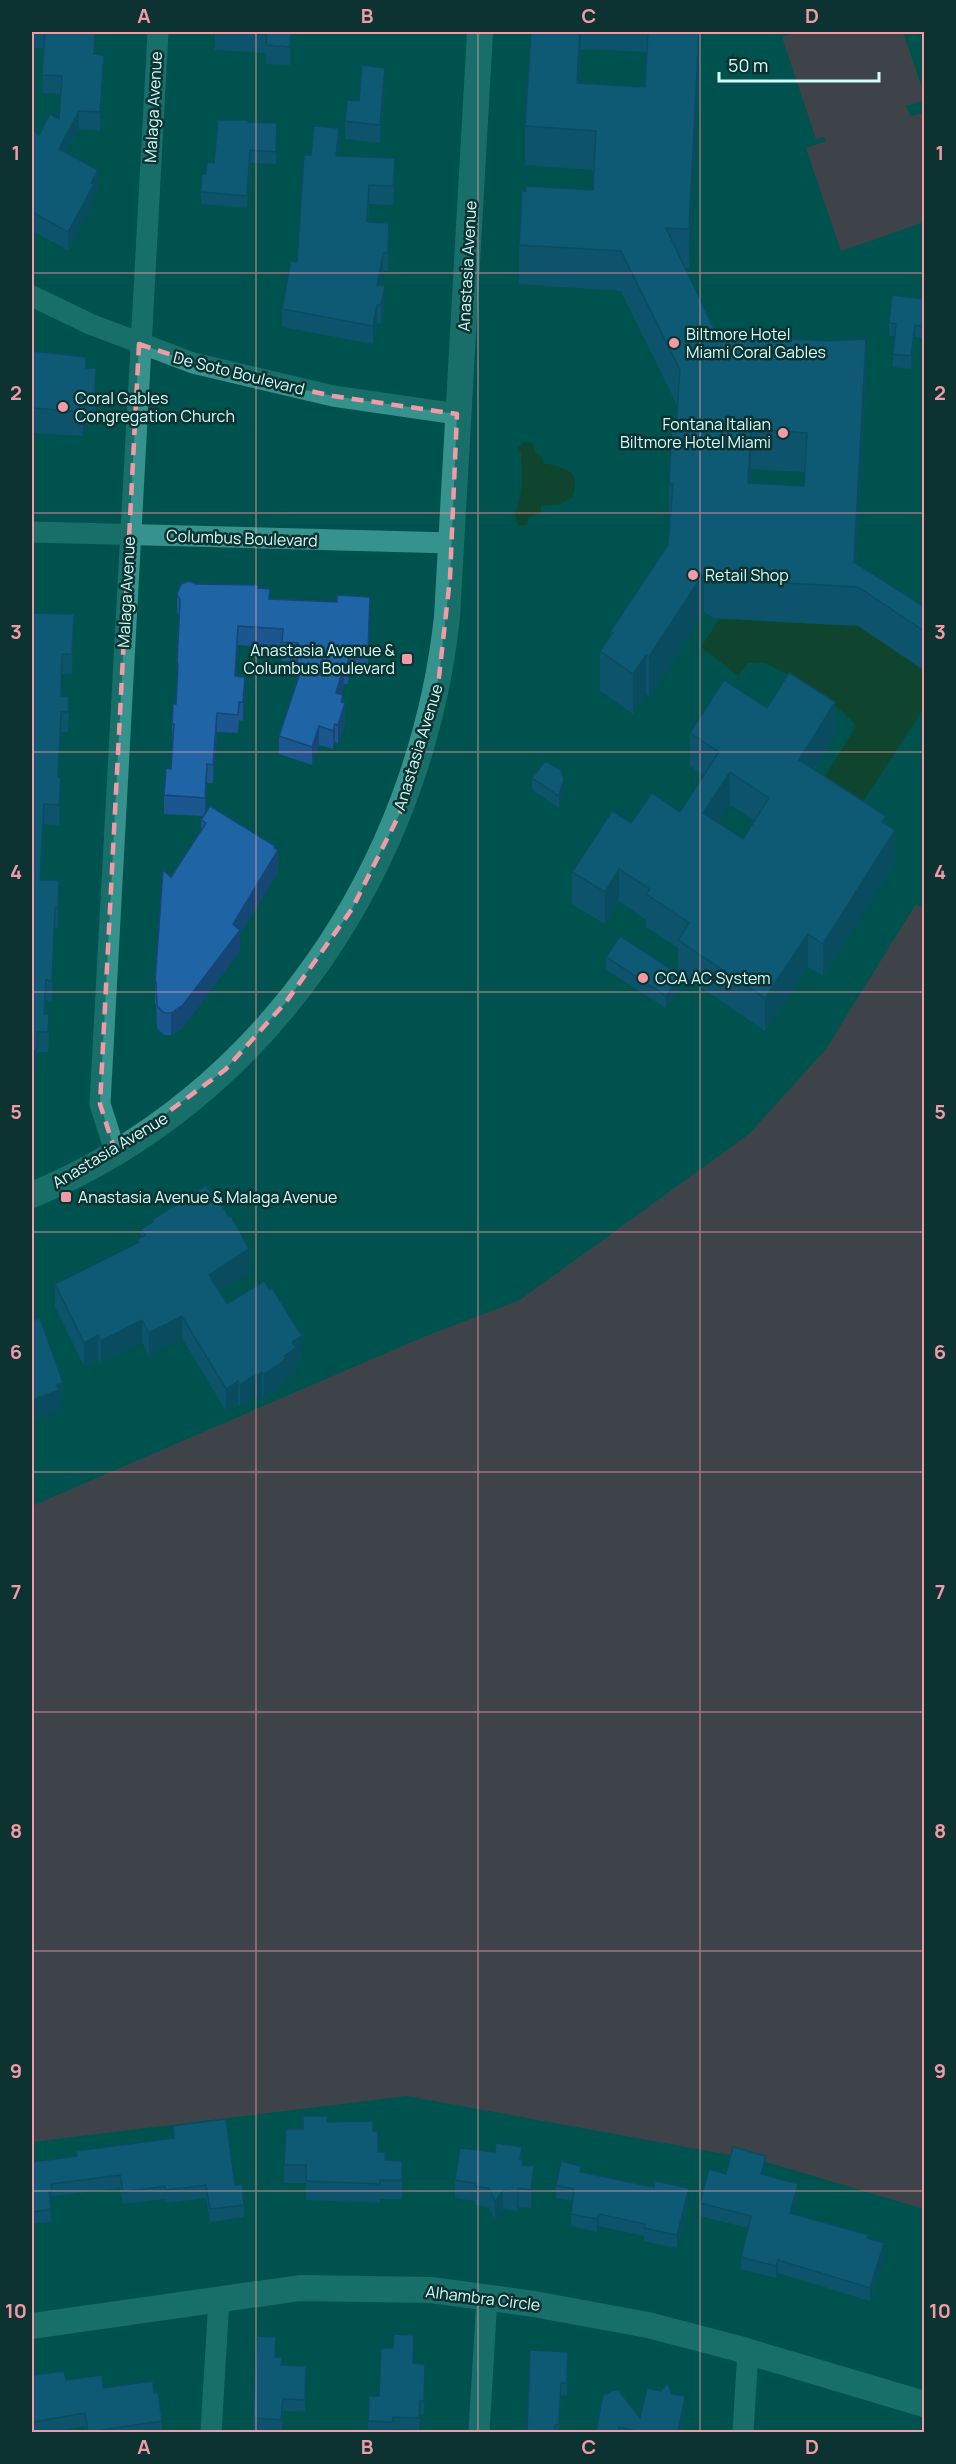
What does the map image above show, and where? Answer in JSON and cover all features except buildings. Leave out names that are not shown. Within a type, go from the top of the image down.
[{"type":"street","name":"Malaga Avenue","points":[[116,1151],[100,1104],[129,534],[158,32]]},
{"type":"street","name":"Anastasia Avenue","points":[[32,1195],[116,1151],[171,1115],[243,1052],[281,1009],[322,956],[361,893],[400,813],[432,711],[445,634],[480,32]]},
{"type":"street","name":"De Soto Boulevard","points":[[32,296],[140,344],[224,372],[323,394],[457,414]]},
{"type":"street","name":"Columbus Boulevard","points":[[32,532],[452,543]]},
{"type":"street","name":"Alhambra Circle","points":[[32,2326],[219,2299],[315,2288],[414,2289],[487,2296],[630,2321],[748,2351],[924,2404]]},
{"type":"street","points":[[479,2433],[487,2296]]},
{"type":"street","points":[[211,2433],[219,2299]]},
{"type":"street","points":[[743,2433],[748,2351]]},
{"type":"highlighted area","points":[[139,344],[223,372],[333,396],[457,414],[450,578],[439,677],[400,813],[352,909],[286,1002],[225,1070],[115,1151],[100,1104]]},
{"type":"shaded area","points":[[799,32],[903,32],[924,94],[924,100],[906,106],[910,116],[922,113],[924,120],[924,222],[841,251],[806,148],[826,141],[824,137],[816,139],[782,37]]},
{"type":"shaded area","points":[[524,442],[532,443],[535,451],[543,458],[543,463],[570,472],[575,481],[575,489],[572,498],[561,504],[541,506],[541,512],[529,517],[527,525],[518,526],[514,512],[517,511],[522,483],[521,452],[517,451]]},
{"type":"shaded area","points":[[719,619],[858,626],[924,671],[924,708],[861,805],[823,780],[856,726],[828,700],[767,664],[748,663],[738,676],[701,647]]},
{"type":"shaded area","points":[[916,904],[924,909],[924,2209],[763,2161],[407,2096],[32,2142],[32,1506],[421,1338],[520,1300],[749,1134],[826,1049]]},
{"type":"place","name":"Biltmore Hotel Miami Coral Gables","points":[[674,343]]},
{"type":"place","name":"Coral Gables Congregation Church","points":[[63,407]]},
{"type":"place","name":"Fontana Italian Biltmore Hotel Miami","points":[[783,433]]},
{"type":"place","name":"Retail Shop","points":[[693,575]]},
{"type":"place","name":"Anastasia Avenue & Columbus Boulevard","points":[[407,659]]},
{"type":"place","name":"CCA AC System","points":[[643,978]]},
{"type":"place","name":"Anastasia Avenue & Malaga Avenue","points":[[66,1197]]}]
